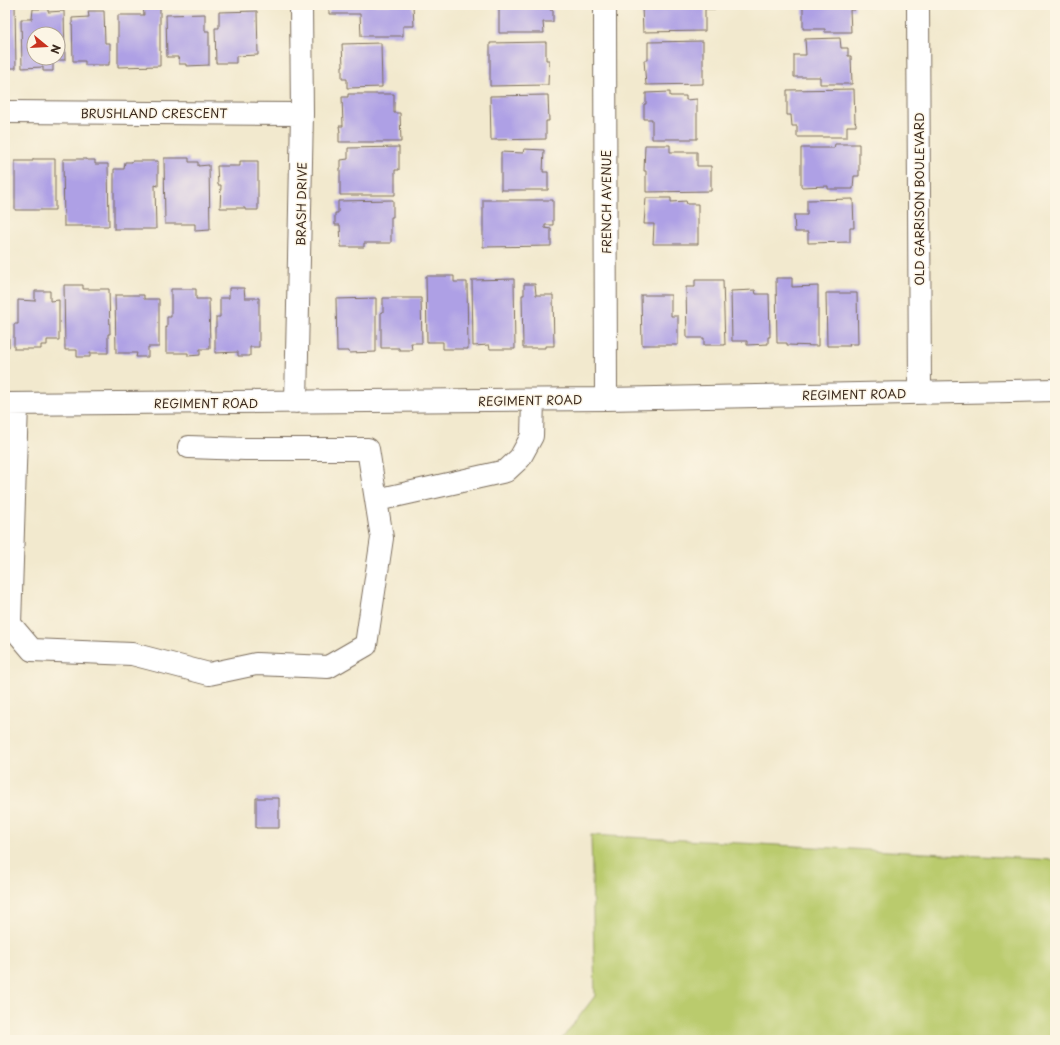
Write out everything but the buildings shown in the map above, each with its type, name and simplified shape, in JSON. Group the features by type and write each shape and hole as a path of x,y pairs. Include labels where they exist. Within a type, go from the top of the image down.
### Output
{"street":[{"name":"BRASH DRIVE","path":"296,402 302,114 301,5"},
{"name":"FRENCH AVENUE","path":"606,5 606,399"},
{"name":"OLD GARRISON BOULEVARD","path":"918,5 920,392"},
{"name":"BRUSHLAND CRESCENT","path":"5,112 302,114"},
{"name":"REGIMENT ROAD","path":"11,404 533,400 1055,390"},
{"path":"377,500 506,471 520,458 532,436 533,400"},
{"path":"11,404 8,624 32,650 132,654 209,674 256,664 328,667 366,645 382,538 368,449 245,449 189,447"}],"green space":[{"path":"591,835 1055,860 1055,1040 561,1040 595,996"}]}
